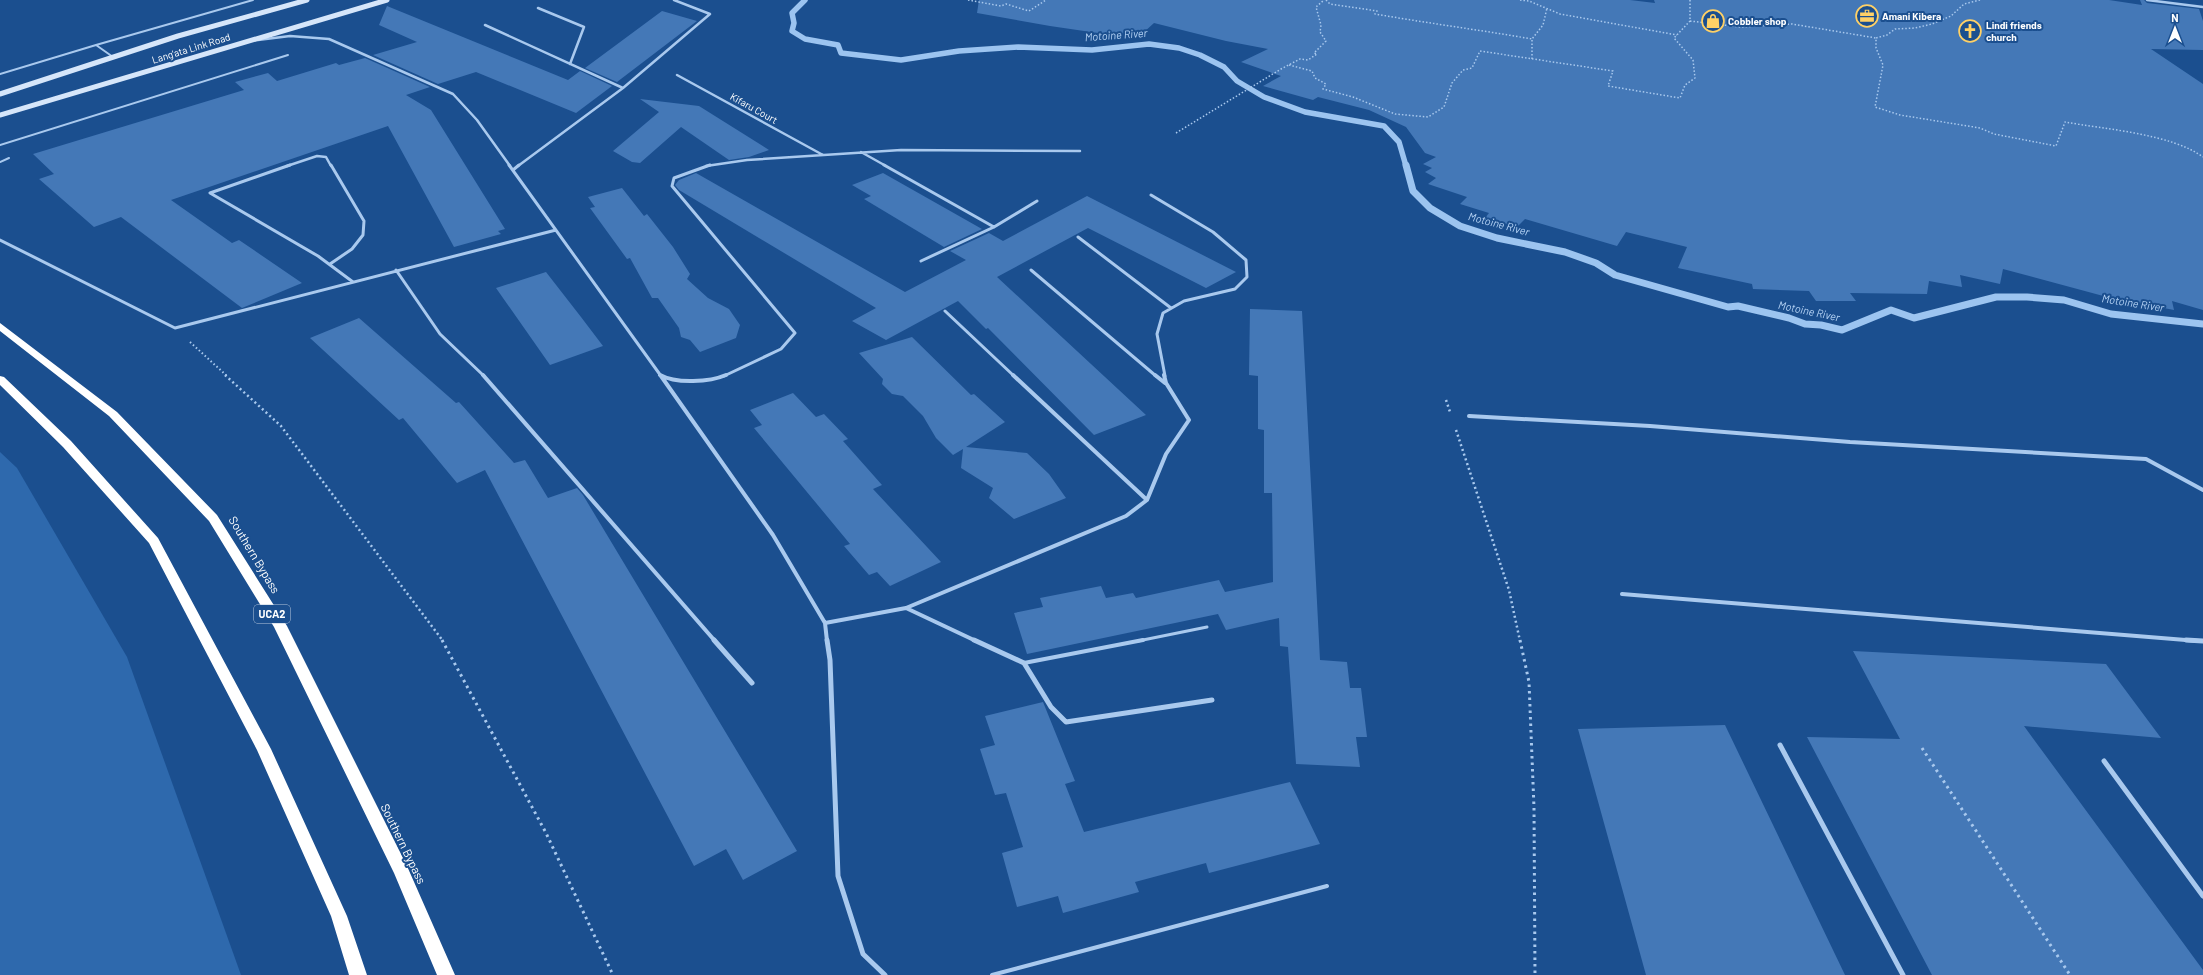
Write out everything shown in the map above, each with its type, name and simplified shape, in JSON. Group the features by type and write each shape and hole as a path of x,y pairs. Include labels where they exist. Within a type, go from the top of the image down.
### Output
{"highway":[{"name":"Southern Bypass","path":"0,326 113,414 213,518 280,626 401,871 446,975"},
{"path":"0,379 8,384 67,444 154,541 264,748 339,916 358,975"}],"main road":[{"name":"Lang'ata Link Road","path":"0,94 178,36 307,0"},
{"name":"Lang'ata Link Road","path":"0,115 387,0"}],"street":[{"path":"513,170 622,88 710,14 674,0"},
{"path":"2147,0 2203,7"},
{"path":"538,8 584,27 570,64"},
{"path":"485,25 622,88"},
{"path":"242,42 290,36 329,38 454,94 477,120 773,535 825,623 830,660 838,876 863,954 886,975"},
{"name":"Kifaru Court","path":"676,75 823,155"},
{"path":"661,376 695,382 719,378 781,349 795,333 672,186 674,178 685,172 704,166 736,161 861,152 937,149 1080,150"},
{"path":"861,152 994,227"},
{"path":"330,264 352,249 363,235 364,221 326,157 317,156 210,193 312,252 353,282"},
{"path":"1151,195 1190,217 1232,245 1246,260 1246,277 1235,289 1184,301 1163,312 1157,334 1166,384"},
{"path":"920,261 994,227 1037,201"},
{"path":"0,240 175,328 556,230"},
{"path":"1078,237 1171,308"},
{"path":"396,270 440,334 491,382 752,683"},
{"path":"825,623 906,608 1126,516 1147,500 1166,454 1189,420 1166,384 1031,270"},
{"path":"945,311 1147,500"},
{"path":"1469,416 1650,426 1850,442 2146,459 2203,490"},
{"path":"1622,594 2203,641"},
{"path":"906,608 1024,663 1051,708 1066,722 1212,700"},
{"path":"1780,745 1903,975"},
{"path":"2104,760 2203,896"}],"lane":[{"path":"0,74 253,0"},
{"path":"96,45 113,57"},
{"path":"0,145 288,55"},
{"path":"0,162 9,158"},
{"path":"1024,663 1207,627"},
{"path":"992,975 1327,886"}],"path":[{"path":"968,0 1001,6 1006,4 1029,11 1046,0"},
{"path":"1176,133 1289,65 1300,59 1308,60 1317,54 1314,53 1326,41 1320,32 1321,25 1316,7 1325,0 1330,4 1377,11 1374,14 1405,20 1433,24 1441,23 1532,39 1538,34 1547,15 1547,7"},
{"path":"1520,0 1547,7 1560,14 1678,35"},
{"path":"1289,65 1312,72 1315,78 1326,84 1323,89 1353,97 1395,114 1428,117 1444,107 1452,83 1463,70 1472,68 1480,51 1613,71 1608,86 1680,98 1685,85 1695,78 1696,67 1690,54 1674,38 1690,21 1690,0"},
{"path":"1690,21 1740,27 1792,24 1876,38 1887,36 1895,28 1915,28 1946,18 1964,4 1980,0"},
{"path":"1876,38 1876,48 1883,65 1875,106 1883,111 1980,128 1994,134 2056,146 2065,122 2142,135 2191,148 2203,157"},
{"path":"1532,39 1532,58"},
{"path":"175,328 281,426 438,632 546,834 613,975"},
{"path":"1446,400 1451,414"},
{"path":"1456,429 1509,590 1529,682 1534,808 1535,975"},
{"path":"1922,748 2070,975"}],"shaded area":[{"path":"0,452 17,468 127,657 241,975 0,975"}],"building":[{"path":"979,0 1630,0 1655,3 1654,0 2109,0 2142,5 2140,0 2144,0 2147,3 2199,9 2203,21 2203,50 2151,49 2203,84 2203,310 2172,301 2174,310 2107,297 2003,269 2000,284 1960,275 1962,287 1929,281 1927,294 1850,293 1856,301 1816,301 1809,291 1753,289 1752,284 1678,268 1687,247 1626,232 1617,246 1525,219 1517,227 1485,218 1489,213 1460,204 1467,197 1428,184 1436,178 1425,172 1432,168 1423,164 1436,157 1425,153 1406,127 1369,110 1318,97 1313,100 1263,86 1281,76 1241,62 1268,49 1226,41 1154,23 1143,33 1131,31 1125,37 1050,26 977,13"},
{"path":"387,6 568,80 580,71 612,86 576,113 476,72 438,84 373,55 417,42 379,25"},
{"path":"662,11 697,21 617,82 585,68"},
{"path":"365,58 430,87 406,95 431,110 505,229 498,231 501,234 454,247 388,126 171,200 232,243 239,240 302,283 242,308 121,217 94,227 39,179 54,174 33,154 244,90 235,82 268,73 277,81 336,63 339,65"},
{"path":"640,99 699,106 769,150 749,157 729,160 681,127 640,163 632,162 613,151 659,112"},
{"path":"696,173 905,292 966,260 950,251 989,233 1003,241 1087,196 1236,272 1206,288 1088,228 997,277 1146,415 1094,435 988,328 986,329 958,301 886,340 852,321 876,308 679,190 675,185 679,180"},
{"path":"883,173 982,229 944,247 864,199 871,196 852,185"},
{"path":"622,188 644,216 647,214 673,247 690,274 687,279 708,298 729,309 740,325 736,338 700,352 690,340 681,337 679,328 658,298 652,298 630,258 627,259 590,208 595,207 588,197"},
{"path":"546,272 603,346 550,365 496,288"},
{"path":"1250,309 1302,311 1320,660 1347,662 1350,688 1361,688 1367,737 1356,737 1360,767 1296,764 1288,647 1280,646 1279,618 1226,630 1218,614 1027,654 1014,613 1043,607 1040,598 1101,586 1106,598 1133,593 1136,598 1219,580 1225,592 1273,582 1272,493 1264,493 1264,430 1258,429 1258,376 1249,375"},
{"path":"359,318 456,403 459,402 514,463 525,460 548,498 577,488 583,495 797,851 743,880 726,849 694,866 485,470 457,483 403,418 399,420 310,338"},
{"path":"912,337 971,395 974,394 1005,422 966,447 1027,453 1049,474 1066,498 1014,519 989,498 993,488 961,468 963,449 953,455 936,438 923,416 903,396 892,394 882,384 883,379 859,353"},
{"path":"793,393 816,417 824,414 848,439 843,441 882,485 873,489 941,562 890,586 877,572 869,575 844,546 850,544 754,428 762,425 750,410"},
{"path":"1853,651 2106,664 2161,738 2024,726 2203,970 2203,975 1932,975 1807,737 1900,739"},
{"path":"1043,702 1075,781 1065,784 1084,832 1290,782 1320,844 1209,873 1206,863 1135,882 1139,892 1063,913 1058,896 1017,907 1002,853 1023,847 1006,793 995,795 980,749 995,745 985,716"},
{"path":"1725,725 1845,975 1646,975 1578,729"}],"waterway":[{"name":"Motoine River","path":"805,0 792,13 794,23 792,31 805,39 838,45 841,53 901,60 959,51 1018,47 1092,50 1149,44 1179,48 1200,55 1224,67 1237,81 1264,97 1305,112 1384,126 1399,142 1406,166"},
{"name":"Motoine River","path":"1406,165 1413,191 1430,208 1460,226 1497,238 1565,252 1596,263 1615,275 1728,307 1738,306 1789,318 1805,324 1821,325 1842,330 1891,310 1914,318 1996,297 2027,297 2064,300 2111,314 2203,324"}],"place":[{"name":"Amani Kibera","path":"1867,16"},
{"name":"Cobbler shop","path":"1713,21"},
{"name":"Lindi friends church","path":"1970,31"}]}
